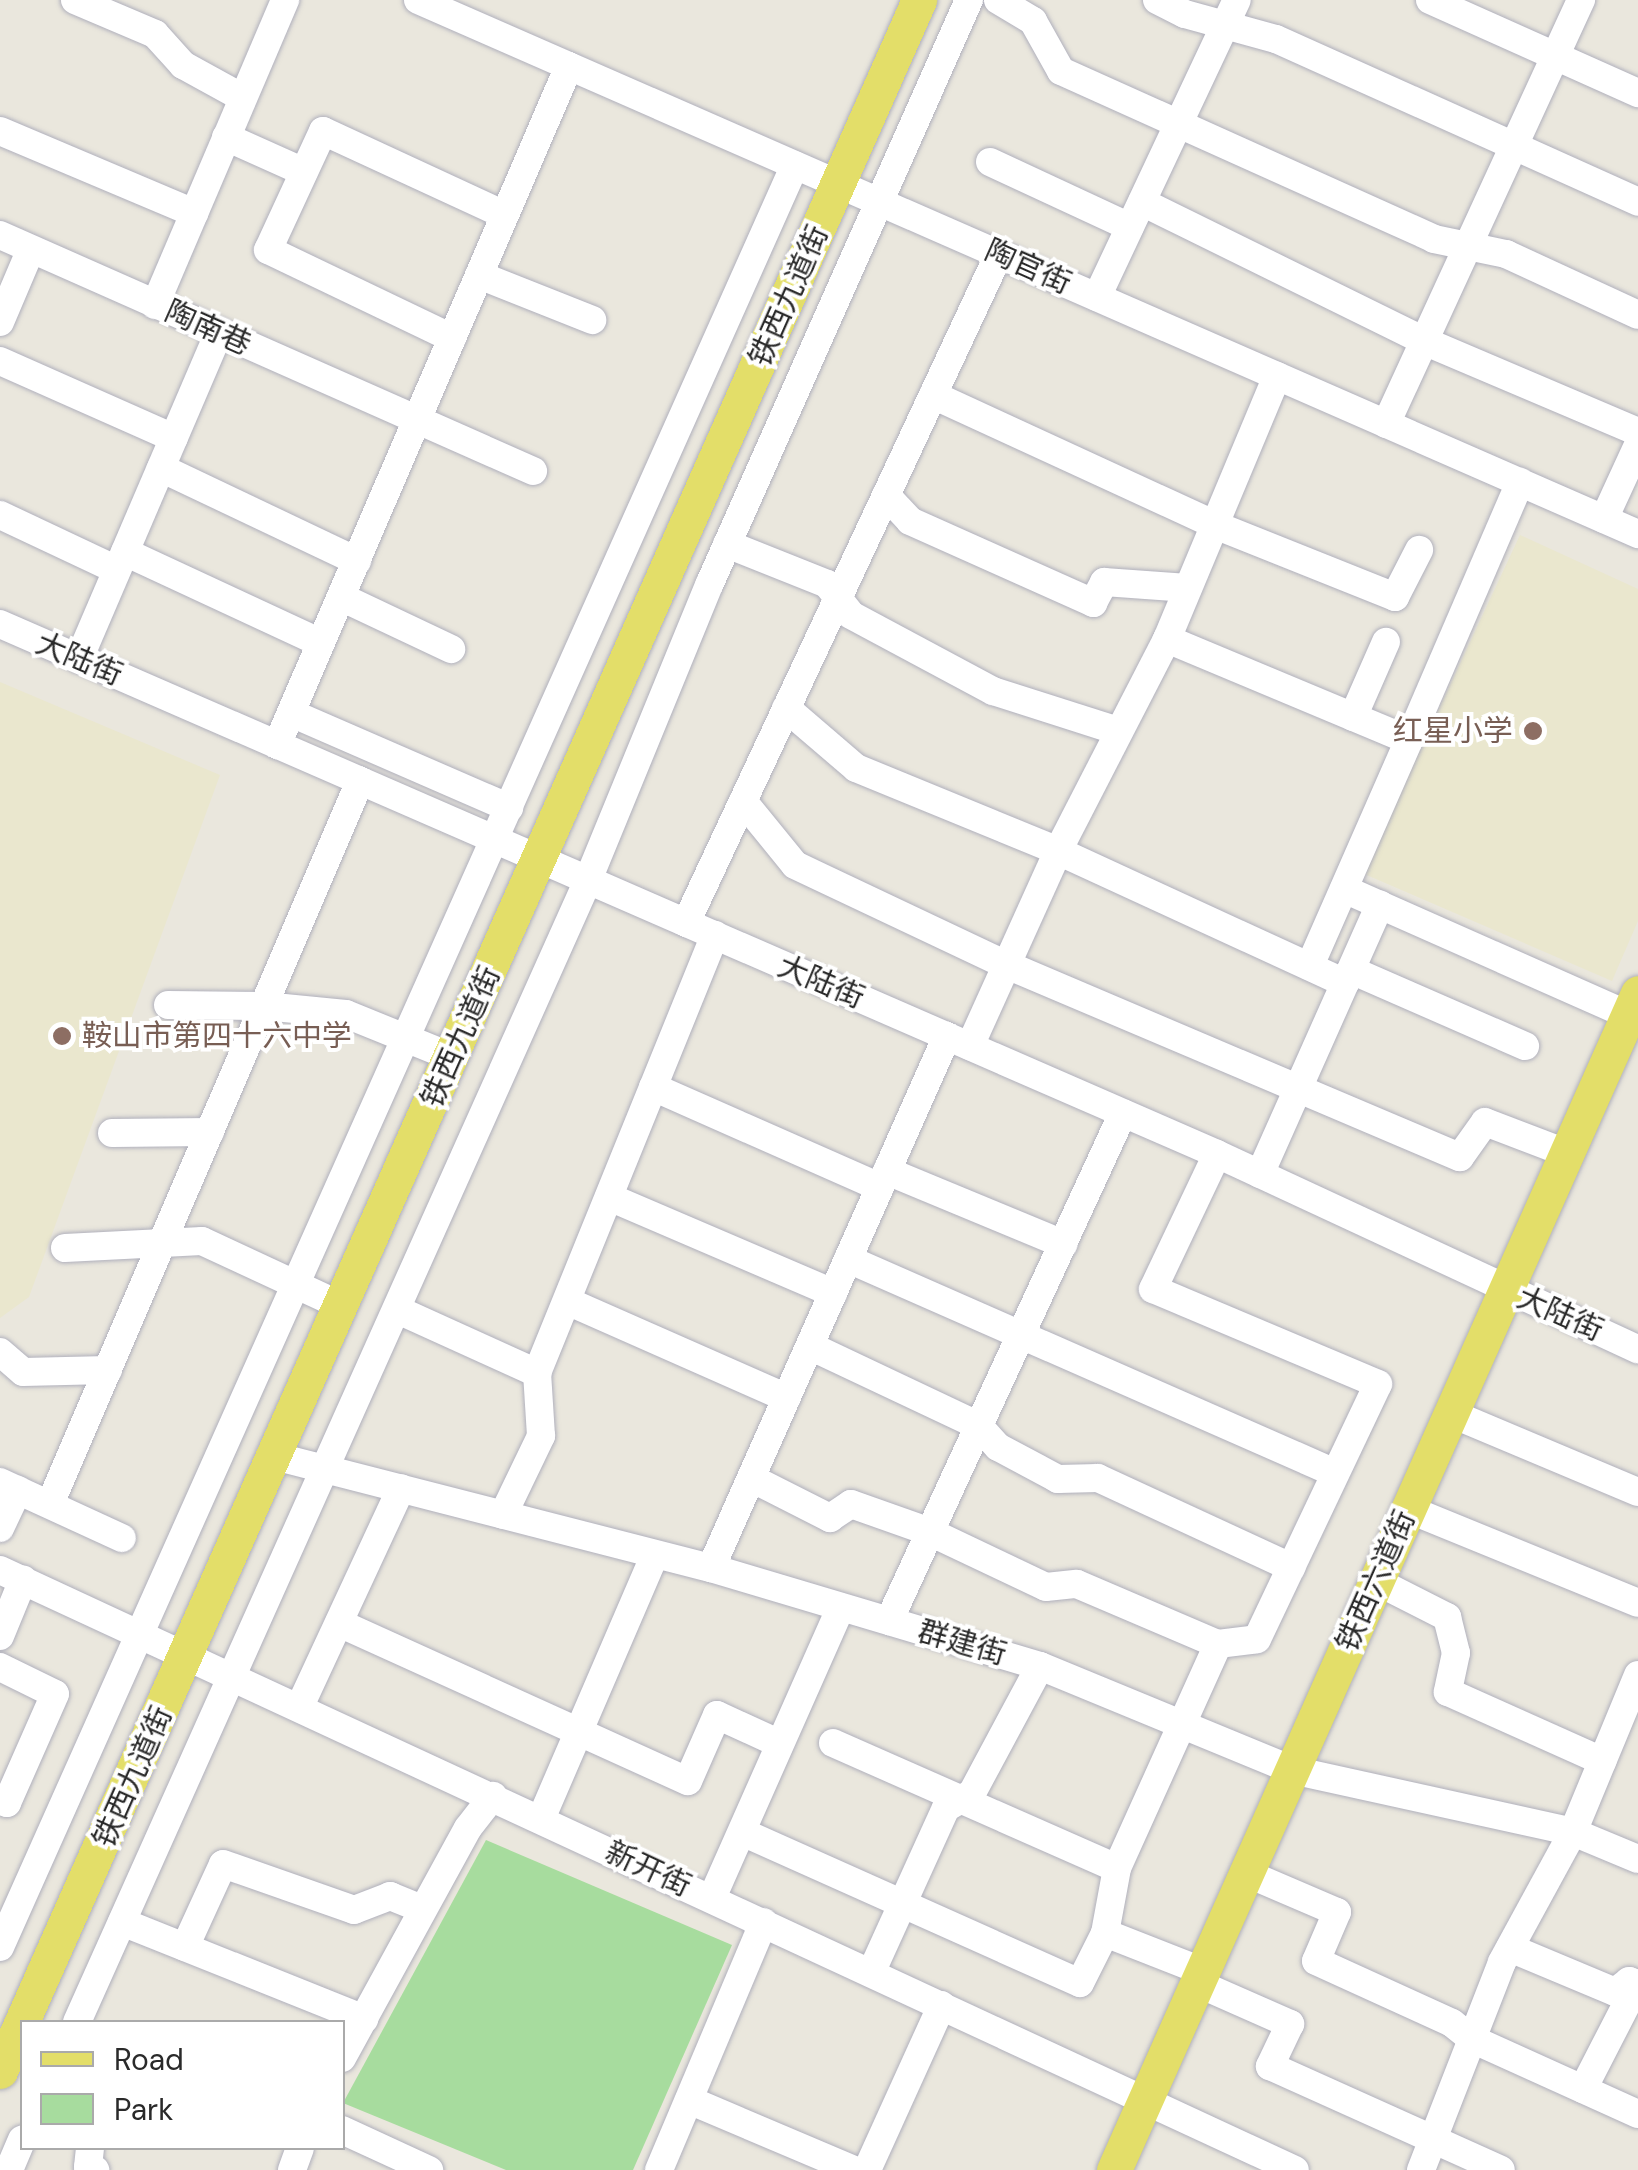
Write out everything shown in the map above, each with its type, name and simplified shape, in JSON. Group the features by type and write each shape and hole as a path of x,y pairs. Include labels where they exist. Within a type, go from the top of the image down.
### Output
{"main road":[{"name":"铁西九道街","path":"23,2020 919,0"},
{"name":"铁西六道街","path":"1114,2170 1633,1004"},
{"name":"铁西九道街","path":"0,2072 20,2028"}],"street":[{"path":"75,0 155,34 183,65 243,98"},
{"path":"155,304 285,0"},
{"name":"陶官街","path":"418,0 447,6 569,66 1638,534"},
{"path":"87,2020 122,1922 588,880 727,544 876,200 969,0"},
{"path":"998,0 1033,21 1061,71 1434,239 1506,254 1638,315"},
{"path":"1157,0 1231,13 1276,39 1638,202"},
{"path":"1430,0 1638,93"},
{"path":"1386,424 1581,0"},
{"path":"1096,297 1231,13"},
{"path":"278,745 569,66"},
{"path":"0,131 194,213"},
{"path":"452,338 268,250 323,131 505,216"},
{"path":"226,137 304,172"},
{"path":"990,162 1136,215 1638,432"},
{"path":"0,1948 795,165"},
{"name":"陶南巷","path":"0,236 534,471"},
{"path":"0,322 30,249"},
{"path":"686,923 1000,254"},
{"path":"480,275 592,320"},
{"path":"79,659 219,333"},
{"path":"0,361 174,438"},
{"path":"711,1568 884,1179 958,1041 1008,966 1058,852 1167,639 1277,376"},
{"path":"934,395 1215,524 1395,598 1418,550"},
{"path":"1604,519 1638,445"},
{"path":"161,468 356,561"},
{"path":"1310,966 1520,482"},
{"path":"886,495 910,521 1092,602 1104,582 1188,588"},
{"path":"0,515 321,643"},
{"path":"727,544 827,584 851,615 993,691 1118,731"},
{"path":"341,598 451,649"},
{"name":"大陆街","path":"0,624 1217,1154 1638,1349"},
{"path":"1167,639 1409,740"},
{"path":"1352,716 1386,642"},
{"path":"786,708 856,768 1058,852 1310,966 1348,976 1525,1046"},
{"path":"292,712 510,808"},
{"path":"50,1504 360,781"},
{"path":"743,800 795,865 1008,966 1460,1156 1484,1122 1566,1153"},
{"path":"1344,889 1633,1004"},
{"path":"1260,1174 1380,905"},
{"path":"503,1515 540,1436 537,1373 715,936"},
{"path":"168,1005 264,1006 346,1014 452,1058"},
{"path":"654,1087 884,1179 1063,1244"},
{"path":"889,1621 1123,1113"},
{"path":"112,1133 210,1132"},
{"path":"751,1478 830,1518 851,1504 930,1532 1046,1587 1077,1584 1218,1644 1257,1638 1378,1384 1153,1289 1217,1154"},
{"path":"609,1197 833,1293"},
{"path":"66,1248 202,1241 342,1306"},
{"path":"848,1260 1335,1473"},
{"path":"567,1301 787,1398"},
{"path":"398,1310 537,1373"},
{"path":"810,1346 979,1426 998,1447 1058,1479 1098,1478 1291,1567"},
{"path":"1,1355 23,1372 108,1370"},
{"path":"1450,1413 1638,1492"},
{"name":"群建街","path":"274,1456 711,1568 1040,1666 1292,1770 1573,1832 1638,1859"},
{"path":"0,1528 9,1486 122,1538"},
{"path":"300,1706 401,1488"},
{"path":"1408,1509 1638,1603"},
{"path":"541,1818 655,1554"},
{"path":"0,1636 11,1576"},
{"name":"新开街","path":"11,1576 188,1654 1296,2170"},
{"path":"1376,1581 1447,1617 1456,1653 1448,1692 1602,1761"},
{"path":"712,1898 841,1607"},
{"path":"338,1623 688,1781 717,1715 780,1744"},
{"path":"742,1832 1080,1984 1104,1932 1116,1868 1218,1644"},
{"path":"872,1972 946,1808 972,1793 1040,1666"},
{"path":"0,1667 54,1694 7,1803 0,1800"},
{"path":"1421,2170 1510,1948 1573,1832 1638,1675"},
{"path":"833,1743 1116,1868"},
{"path":"345,2053 468,1828 493,1796"},
{"path":"185,1947 223,1864 354,1910 390,1896 424,1909"},
{"path":"1246,1873 1337,1912 1316,1961 1452,2023 1472,2039 1638,2114"},
{"path":"122,1922 364,2020"},
{"path":"659,2170 764,1922"},
{"path":"1104,1932 1290,2024 1270,2066 1500,2170"},
{"path":"1510,1948 1615,1992 1629,1980 1637,1984 1584,2089"},
{"path":"868,2170 942,2006"},
{"path":"689,2100 854,2170"},
{"path":"345,2131 429,2170"},
{"path":"9,2170 20,2145"}],"shaded area":[{"name":"红星小学","path":"1520,535 1638,589 1638,921 1612,981 1362,873"},
{"name":"鞍山市第四十六中学","path":"0,682 220,775 29,1297 0,1318"}],"green space":[{"path":"486,1840 732,1945 633,2170 506,2170 345,2104"}],"place":[{"name":"红星小学","path":"1533,731"},
{"name":"鞍山市第四十六中学","path":"62,1036"}]}
